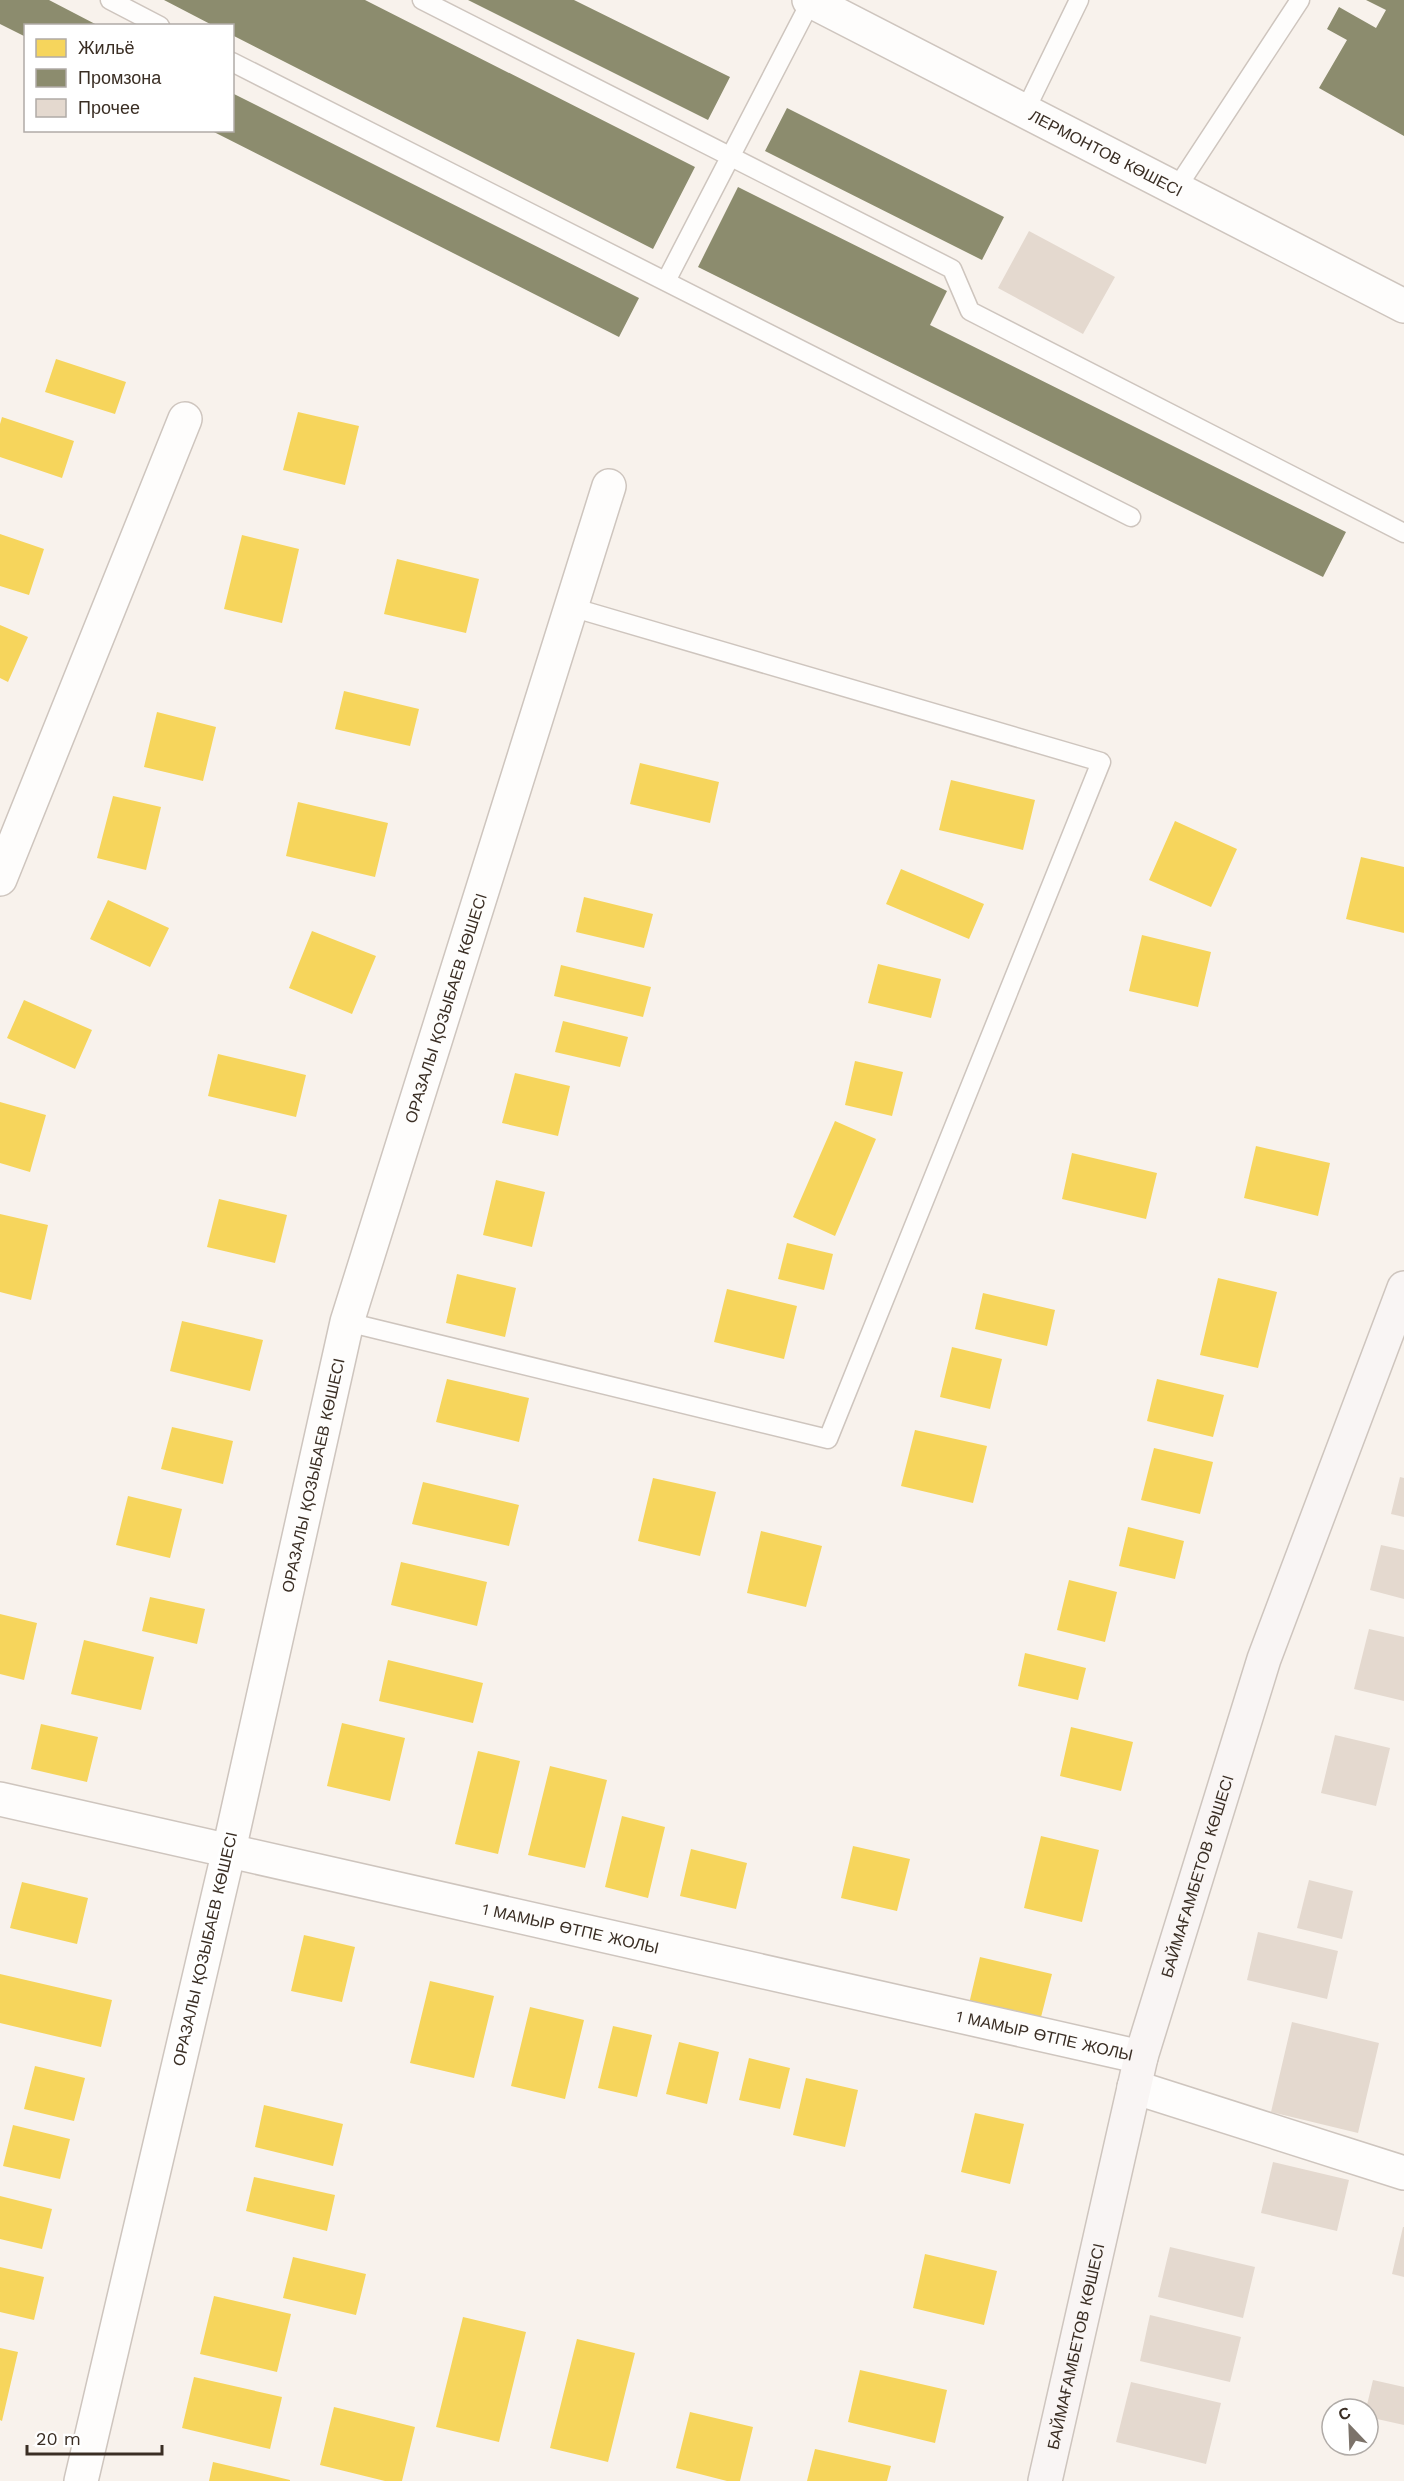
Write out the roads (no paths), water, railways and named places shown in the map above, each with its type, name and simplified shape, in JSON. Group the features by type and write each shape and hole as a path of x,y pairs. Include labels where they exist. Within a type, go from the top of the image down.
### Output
{"main road":[{"name":"БАЙМАҒАМБЕТОВ КӨШЕСІ","path":"1045,2481 1138,2072 1264,1659 1404,1288"}],"street":[{"name":"ЛЕРМОНТОВ КӨШЕСІ","path":"810,1 1404,306"},
{"path":"0,879 184,419"},
{"name":"ОРАЗАЛЫ ҚОЗЫБАЕВ КӨШЕСІ","path":"81,2481 229,1851 347,1322 609,486"},
{"name":"1 МАМЫР ӨТПЕ ЖОЛЫ","path":"0,1799 229,1851 1138,2072 1404,2173"}],"lane":[{"path":"110,0 156,24"},
{"path":"422,0 952,269 970,311 1404,533"},
{"path":"1025,111 1079,0"},
{"path":"1176,189 1300,0"},
{"path":"666,281 810,1"},
{"path":"234,63 1131,516"},
{"path":"347,1322 828,1439 1101,762 571,607"}]}
